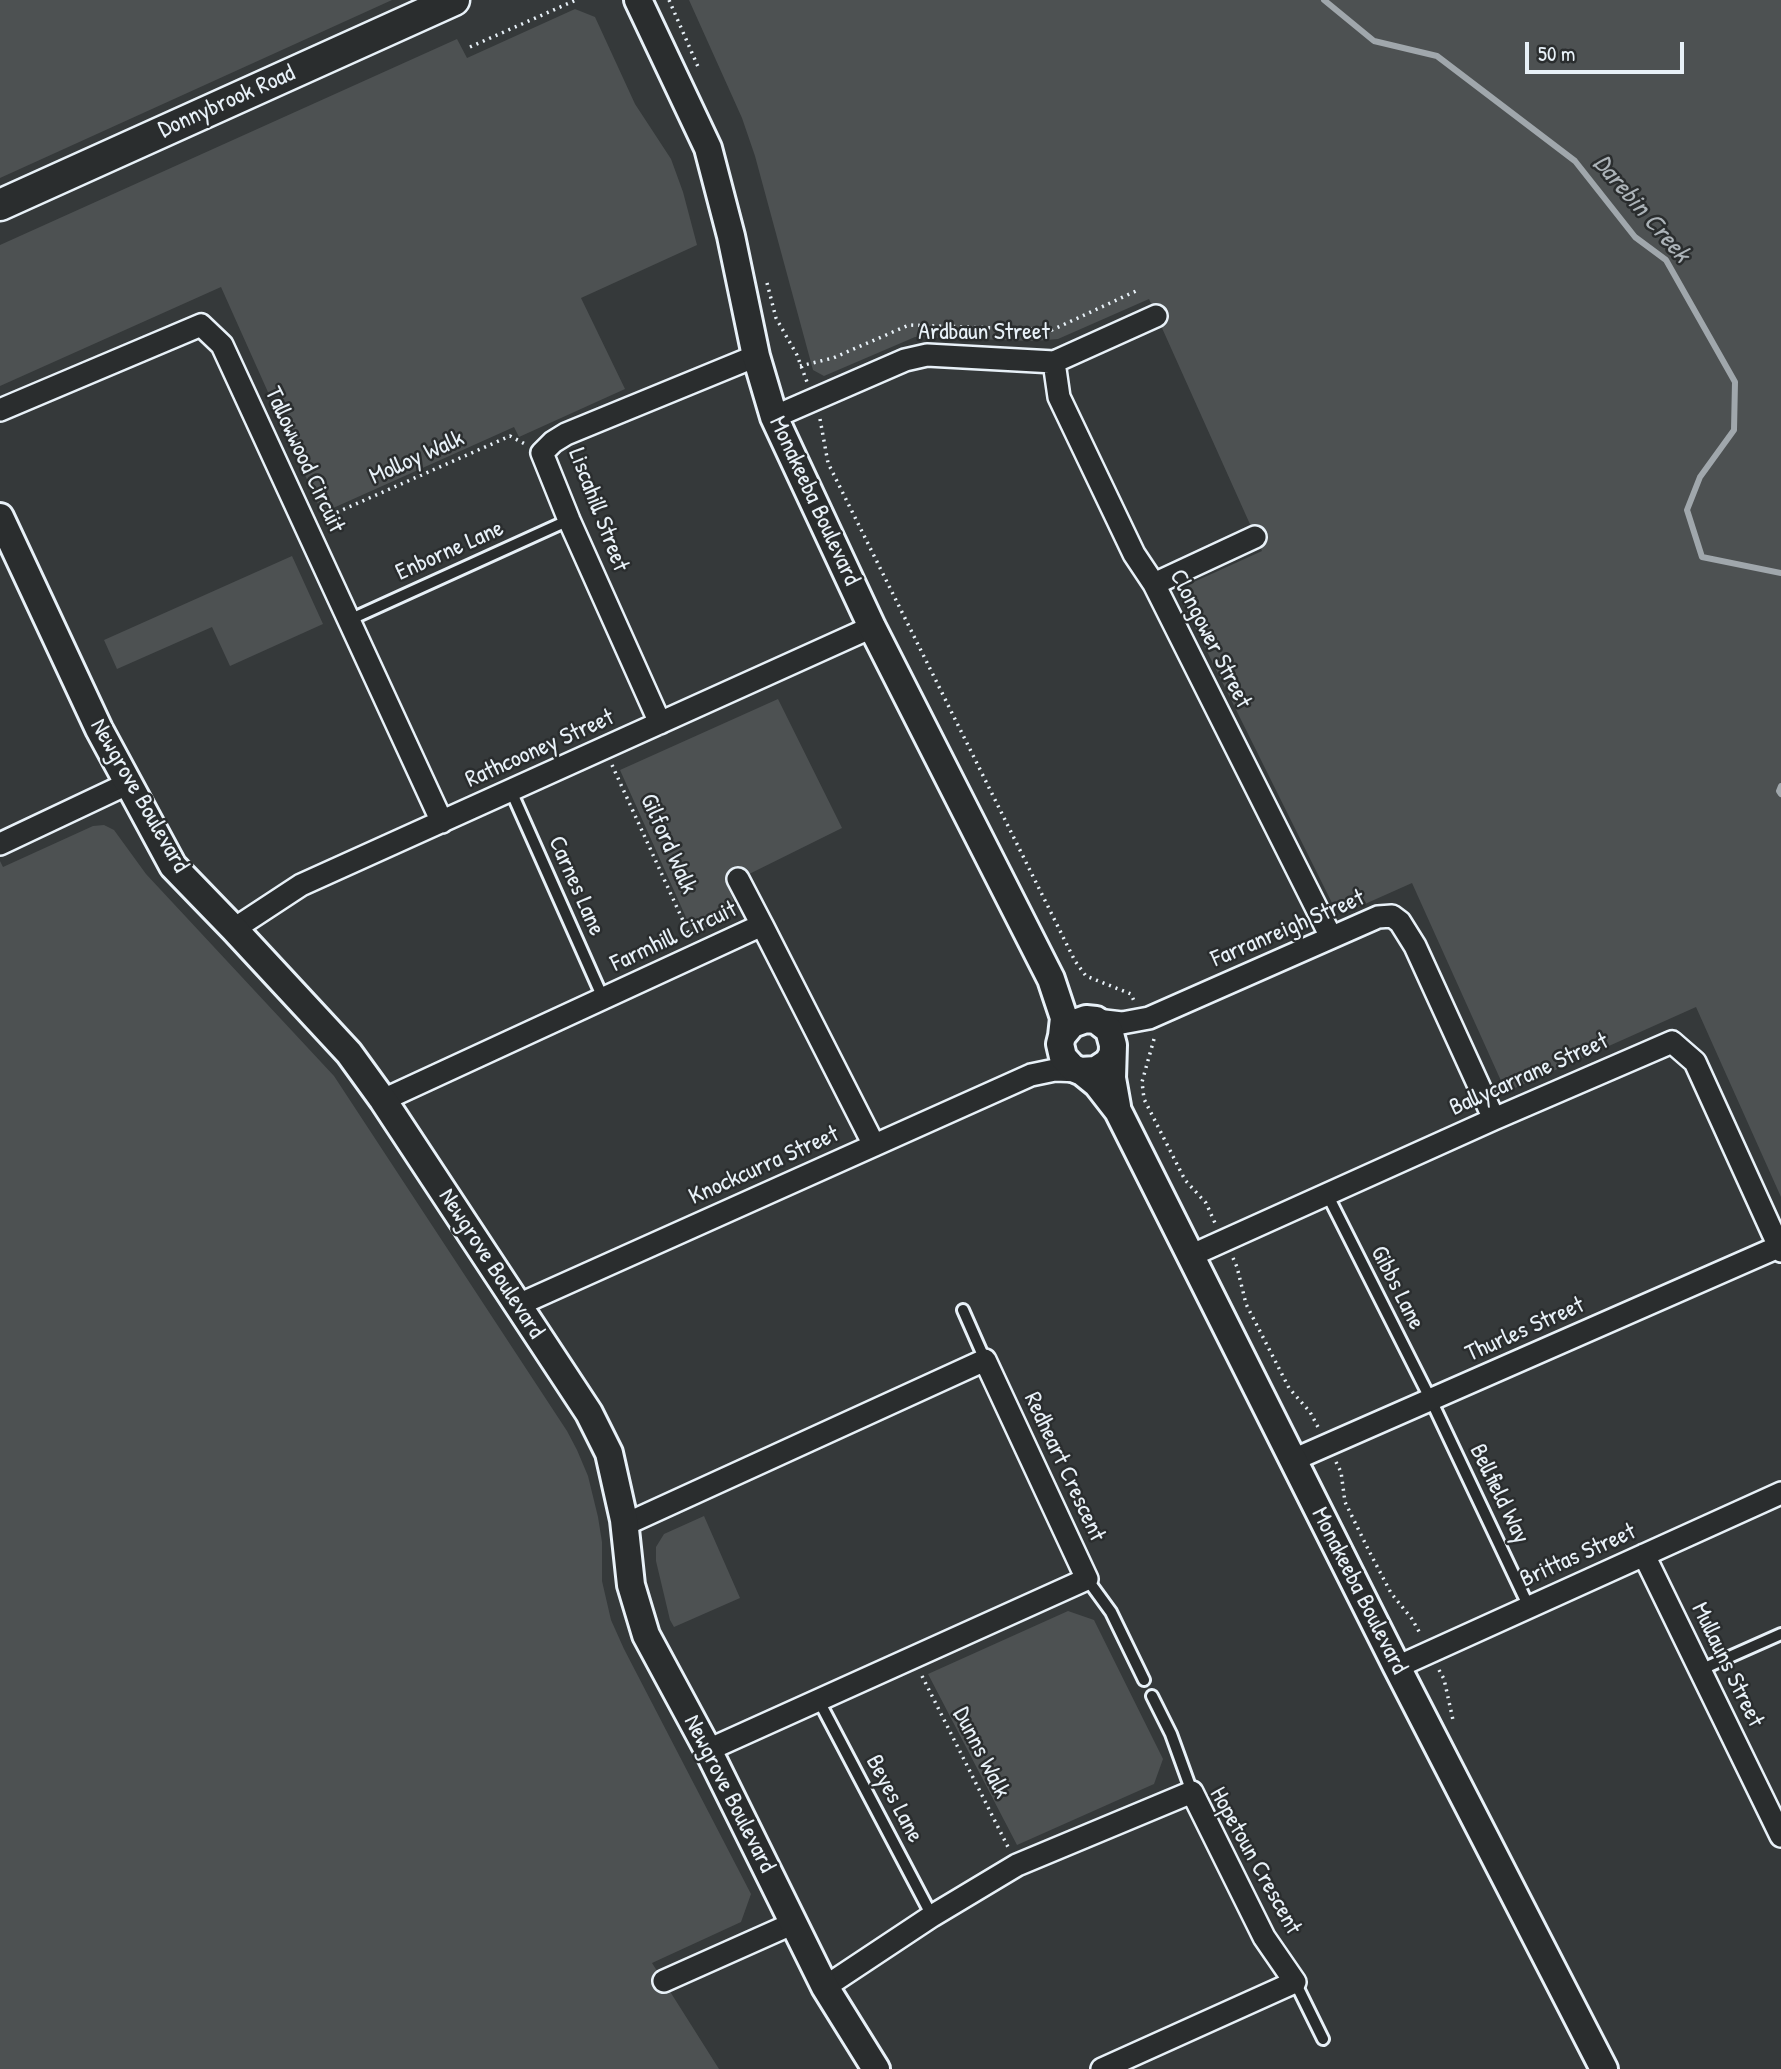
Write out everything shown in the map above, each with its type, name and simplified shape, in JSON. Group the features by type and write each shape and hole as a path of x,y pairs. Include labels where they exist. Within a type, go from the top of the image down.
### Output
{"main road":[{"name":"Donnybrook Road","path":"0,205 454,0"}],"street":[{"name":"Monakeeba Boulevard","path":"638,0 708,148 731,236 756,356 774,417 873,627 1051,979 1064,1018 1062,1036"},
{"name":"Ardbaun Street","path":"774,417 905,360 927,355 1054,362 1156,316"},
{"name":"Tallowwood Circuit","path":"0,410 201,325 222,345 442,822"},
{"name":"Liscahill Street","path":"660,723 542,453 566,434 756,356"},
{"name":"Clongower Street","path":"1054,362 1059,397 1133,554 1154,584 1331,937"},
{"name":"Newgrove Boulevard","path":"0,517 93,717 127,785 173,866 349,1053 383,1100 590,1413 609,1453 624,1525 631,1585 646,1634 708,1750 825,1987 876,2069"},
{"path":"1154,584 1255,537"},
{"name":"Rathcooney Street","path":"234,929 301,885 873,627"},
{"path":"0,844 127,785"},
{"path":"738,879 762,925"},
{"name":"Farranreigh Street","path":"1095,1020 1122,1023 1149,1018 1378,916 1392,916 1400,922 1415,946 1494,1119"},
{"name":"Farmhill Circuit","path":"383,1100 762,925 874,1145"},
{"name":"Monakeeba Boulevard","path":"1051,979 1079,1010 1095,1020"},
{"name":"Farranreigh Street","path":"1112,1054 1128,1035 1149,1018"},
{"path":"1086,1019 1095,1020 1109,1030 1114,1045 1112,1054 1108,1062 1096,1070 1080,1071 1063,1058 1060,1044 1062,1036 1072,1024 1086,1019"},
{"name":"Knockcurra Street","path":"1031,1075 1048,1057 1062,1036"},
{"name":"Ballycarrane Street","path":"1190,1256 1672,1042 1695,1062 1779,1249"},
{"name":"Monakeeba Boulevard","path":"1112,1054 1112,1078 1118,1111"},
{"name":"Knockcurra Street","path":"518,1305 1031,1075 1055,1070 1080,1071"},
{"name":"Monakeeba Boulevard","path":"1080,1071 1097,1084 1118,1111 1397,1667 1604,2069"},
{"name":"Thurles Street","path":"1293,1460 1779,1249"},
{"path":"624,1525 985,1360"},
{"name":"Redheart Crescent","path":"708,1750 1087,1579 985,1360"},
{"name":"Brittas Street","path":"1397,1667 1781,1493"},
{"name":"Mullauns Street","path":"1644,1555 1781,1836"},
{"name":"Hopetoun Crescent","path":"825,1987 932,1916 1017,1865 1192,1792 1264,1937 1295,1982"},
{"path":"664,1982 794,1923"},
{"path":"1102,2069 1295,1982"}],"lane":[{"name":"Enborne Lane","path":"349,620 569,520"},
{"name":"Carnes Lane","path":"511,791 603,998"},
{"name":"Gibbs Lane","path":"1327,1194 1431,1400"},
{"path":"962,1310 985,1360"},
{"name":"Bellfield Way","path":"1431,1400 1529,1607"},
{"path":"1087,1579 1111,1612 1144,1680"},
{"path":"1700,1670 1781,1634"},
{"path":"1152,1696 1171,1734 1192,1792"},
{"name":"Beyes Lane","path":"819,1701 932,1916"},
{"path":"1295,1982 1323,2039"}],"path":[{"path":"470,47 576,0"},
{"path":"800,366 833,358 909,325 1052,330 1136,291"},
{"name":"Molloy Walk","path":"306,526 510,436 542,453"},
{"name":"Gilford Walk","path":"605,748 698,954"},
{"name":"Dunns Walk","path":"913,1658 1017,1865"}],"shaded area":[{"path":"0,0 392,0 0,178"},
{"path":"689,0 1781,0 1781,1197 1696,1007 1515,1088 1502,1083 1412,883 1347,912 1334,907 1181,599 1185,586 1262,551 1149,299 1058,339 1034,341 915,337 824,376 813,370 755,156 742,118"},
{"path":"575,9 595,17 635,104 671,159 697,245 581,298 625,389 519,437 514,427 322,513 221,287 0,386 0,245 457,39 467,58"},
{"path":"292,556 323,624 230,666 212,627 117,669 104,640"},
{"path":"778,699 842,828 727,885 735,904 731,916 693,933 620,770"},
{"path":"104,825 114,830 146,874 334,1076 577,1450 588,1476 598,1517 602,1542 602,1581 611,1620 751,1894 741,1922 652,1963 719,2069 0,2069 0,861 3,867 93,826"},
{"path":"704,1516 740,1598 674,1627 656,1561 656,1547 664,1534"},
{"path":"1068,1611 1094,1620 1163,1759 1154,1784 1017,1845 928,1674"}],"waterway":[{"name":"Darebin Creek","path":"1324,0 1374,41 1437,56 1575,161 1635,237 1666,260 1735,382 1734,430 1700,477 1687,510 1702,557 1781,573"},
{"name":"Darebin Creek","path":"1781,786 1781,794"}]}
